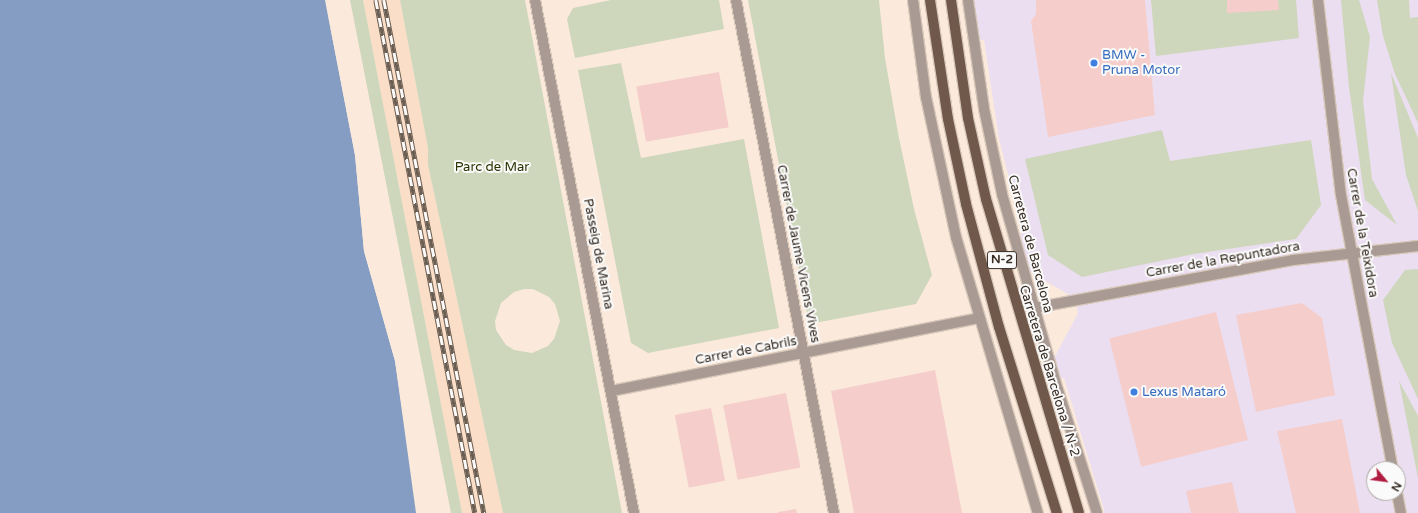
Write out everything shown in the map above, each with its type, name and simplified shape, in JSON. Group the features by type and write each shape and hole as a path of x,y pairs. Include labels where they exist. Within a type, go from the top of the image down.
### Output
{"main road":[{"name":"N-2","path":"930,0 948,119 966,204 999,327 1057,513"},
{"name":"Carretera de Barcelona / N-2","path":"951,0 968,118 986,198 1079,513"}],"street":[{"name":"Passeig de Marina","path":"535,0 634,513"},
{"name":"Carrer de Jaume Vicens Vives","path":"736,0 834,513"},
{"path":"913,0 926,97 947,202 979,318 1038,513"},
{"name":"Carretera de Barcelona","path":"968,0 984,109 1002,194 1034,308 1098,513"},
{"name":"Carrer de la Teixidora","path":"1318,0 1332,128 1351,253 1391,461"},
{"name":"Carrer de la Repuntadora","path":"1034,308 1193,277 1351,253 1418,246"},
{"name":"Carrer de Cabrils","path":"611,391 979,318"},
{"path":"1399,501 1401,513"}],"shaded area":[{"path":"363,0 400,0 428,148 428,165 503,513 462,513"},
{"path":"972,0 1418,0 1418,513 1105,513 1064,378 1058,379 1052,362 1078,313 1075,298 1026,270 1017,236 1023,233 999,139 984,40 977,40"}],"green space":[{"path":"350,0 363,0 462,513 451,513"},
{"name":"Parc de Mar","path":"400,0 525,0 622,513 503,513 428,165 428,148","holes":["524,289 533,289 549,297 555,304 560,321 554,339 548,346 532,353 514,350 506,345 496,330 495,321 501,303 514,292"]},
{"path":"611,0 719,0 724,29 575,58 567,19 573,8"},
{"path":"748,0 879,0 885,58 898,133 914,209 932,275 916,304 809,324"},
{"path":"1151,0 1296,0 1299,38 1156,56"},
{"path":"1341,0 1359,0 1370,37 1363,101 1372,179 1397,225 1365,200 1349,87"},
{"path":"1377,0 1409,0 1410,18 1418,17 1418,123 1395,74 1383,36"},
{"path":"621,63 641,158 744,139 779,328 648,353 631,343 578,70"},
{"path":"1391,73 1418,138 1418,211 1406,175"},
{"path":"1162,130 1170,161 1311,140 1321,205 1296,239 1194,254 1082,277 1048,255 1025,159"},
{"path":"1418,269 1418,399 1392,343 1383,300 1405,270"},
{"path":"1399,381 1418,416 1418,478"}],"water":[{"path":"0,0 325,0 355,155 364,251 395,361 416,513 0,513"}],"pier":[{"path":"325,0 357,154 366,250 397,360 418,513 395,361 364,251 355,155"}],"building":[{"name":"BMW - Pruna Motor","path":"1036,0 1145,0 1155,115 1048,137 1031,21 1036,14"},
{"path":"1227,0 1278,0 1279,10 1227,13"},
{"path":"719,72 729,127 646,142 636,87"},
{"path":"1302,303 1322,318 1335,395 1256,412 1236,315"},
{"path":"1216,312 1248,440 1141,467 1109,339"},
{"path":"935,370 962,513 854,513 831,391"},
{"path":"786,393 801,468 738,480 723,405"},
{"path":"711,408 725,481 689,488 675,415"},
{"path":"1342,419 1360,513 1296,513 1277,431"},
{"path":"1232,482 1239,513 1191,513 1186,491"},
{"path":"796,509 797,513 778,513 778,512"}],"railway":[{"path":"376,0 475,513"},
{"path":"384,0 484,513"}],"place":[{"name":"BMW - Pruna Motor","path":"1094,63"},
{"name":"Lexus Mataró","path":"1134,392"}]}
